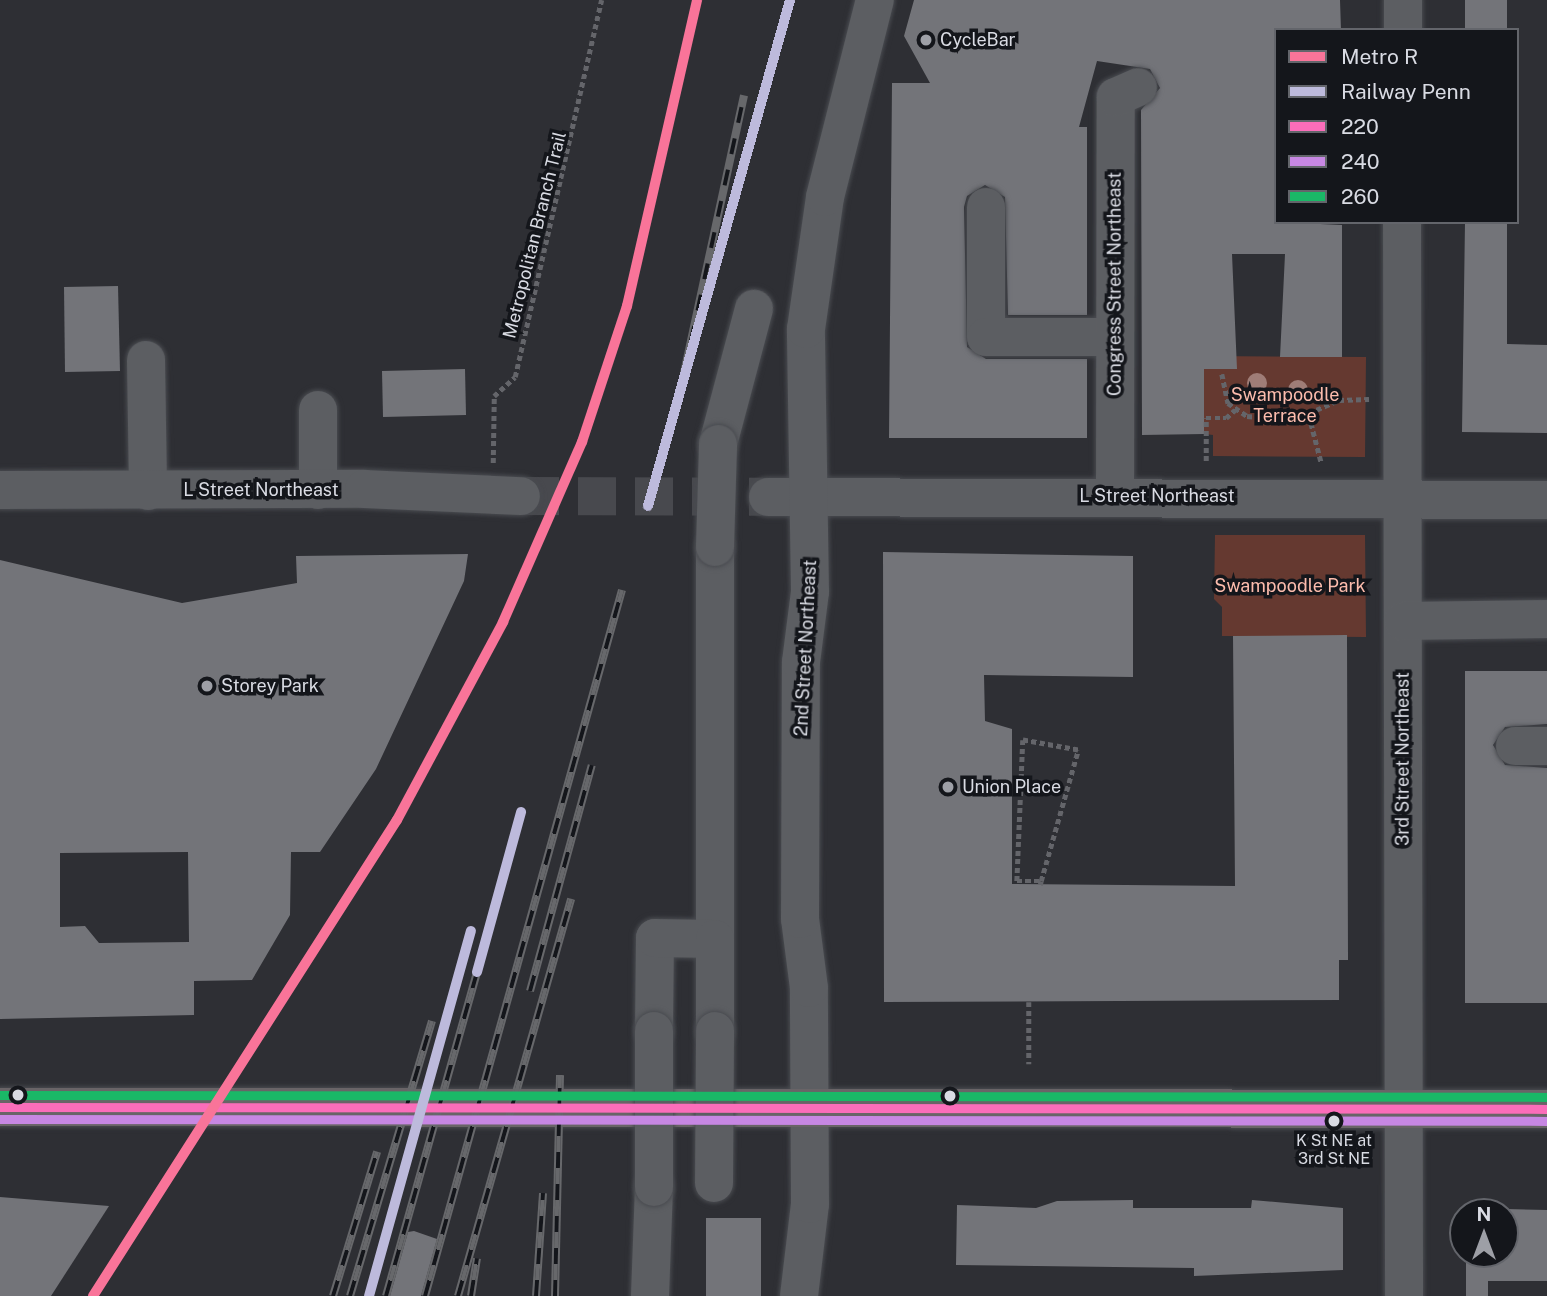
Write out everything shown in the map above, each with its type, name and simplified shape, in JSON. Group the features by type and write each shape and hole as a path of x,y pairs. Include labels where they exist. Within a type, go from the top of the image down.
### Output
{"main road":[{"path":"0,1108 1547,1109"}],"street":[{"name":"2nd Street Northeast","path":"799,1296 810,1216 808,988 800,919 809,496 806,329 822,210 875,0"},
{"path":"1403,0 1403,28"},
{"name":"Congress Street Northeast","path":"1115,495 1116,97 1138,88"},
{"path":"986,207 986,337 1115,337"},
{"name":"3rd Street Northeast","path":"1402,224 1404,1296"},
{"path":"714,1183 715,547 718,444 754,309"},
{"path":"146,360 148,491"},
{"path":"318,410 318,490"},
{"name":"L Street Northeast","path":"0,490 318,490 521,496"},
{"name":"L Street Northeast","path":"768,497 1115,495 1547,500"},
{"path":"1403,621 1547,619"},
{"path":"650,1296 654,1187 655,938 715,939"}],"path":[{"name":"Metropolitan Branch Trail","path":"492,468 494,396 515,377 561,194 601,0"},
{"path":"1223,374 1223,393 1235,410 1293,421 1339,400 1370,400"},
{"path":"1206,461 1206,418 1226,418 1235,410"},
{"path":"1309,415 1321,461"},
{"path":"1023,740 1078,750 1040,883 1017,881 1023,740"},
{"path":"1029,1002 1029,1064"}],"green space":[{"name":"Swampoodle Terrace","path":"1204,356 1366,357 1365,457 1213,456 1213,435 1204,434"},
{"name":"Swampoodle Park","path":"1215,535 1365,535 1366,637 1222,636 1222,607 1214,599"}],"building":[{"path":"914,0 1340,0 1341,28 1274,28 1274,224 1342,225 1342,357 1280,357 1285,254 1232,254 1237,369 1204,369 1204,434 1142,435 1141,110 1160,88 1150,69 1097,61 1079,127 1087,127 1087,315 1008,315 1005,197 985,185 967,196 964,207 967,347 986,359 1087,359 1087,438 889,438 892,83 930,83 904,36"},
{"path":"1465,0 1507,0 1507,28 1465,28"},
{"path":"1465,224 1507,224 1507,344 1547,345 1547,433 1462,432"},
{"path":"118,286 120,371 65,372 64,287"},
{"path":"465,369 466,415 383,417 382,371"},
{"name":"Union Place","path":"883,552 1133,556 1133,677 984,675 985,721 1012,729 1012,884 1235,886 1233,636 1347,635 1348,960 1339,960 1339,1000 884,1002"},
{"name":"Storey Park","path":"468,554 464,581 376,769 320,852 291,852 290,915 252,980 194,981 194,1015 0,1019 0,560 182,603 297,583 296,556","holes":["188,852 189,942 99,943 85,926 60,927 60,853"]},
{"path":"1465,671 1547,671 1547,724 1505,727 1493,745 1505,765 1547,768 1547,1003 1465,1003"},
{"path":"0,1197 109,1206 51,1296 0,1296"},
{"path":"1133,1200 1133,1208 1251,1208 1252,1200 1343,1208 1343,1270 1194,1276 1194,1268 956,1265 957,1205 1036,1208 1057,1201"},
{"path":"1519,1209 1547,1210 1547,1281 1488,1281 1488,1296 1466,1296 1466,1268 1519,1268"},
{"path":"706,1218 761,1218 761,1296 706,1296"},
{"path":"414,1231 437,1239 421,1296 390,1296 408,1232"}],"tunnel":[{"path":"521,496 768,497"}],"railway":[{"path":"684,373 744,95"},
{"path":"425,1296 622,590"},
{"path":"530,991 592,765"},
{"path":"458,1296 571,899"},
{"path":"386,1296 477,972"},
{"path":"350,1296 432,1021"},
{"path":"555,1296 560,1075"},
{"path":"333,1296 377,1152"},
{"path":"536,1296 543,1193"},
{"path":"471,1296 477,1258"}],"metro line":[{"name":"R","path":"93,1296 397,820 503,622 582,442 627,306 697,0"}],"rail line":[{"name":"Penn","path":"648,506 790,0"},
{"name":"Penn","path":"477,972 521,812"},
{"name":"Penn","path":"369,1296 471,931"}],"transit line":[{"name":"260","path":"0,1095 1547,1097"},
{"name":"220","path":"0,1107 1547,1109"},
{"name":"240","path":"0,1119 1547,1121"}],"place":[{"name":"CycleBar","path":"926,40"},
{"name":"Storey Park","path":"207,686"},
{"name":"Union Place","path":"948,787"},
{"name":"K St NE at 3rd St NE","path":"1334,1121"}]}
